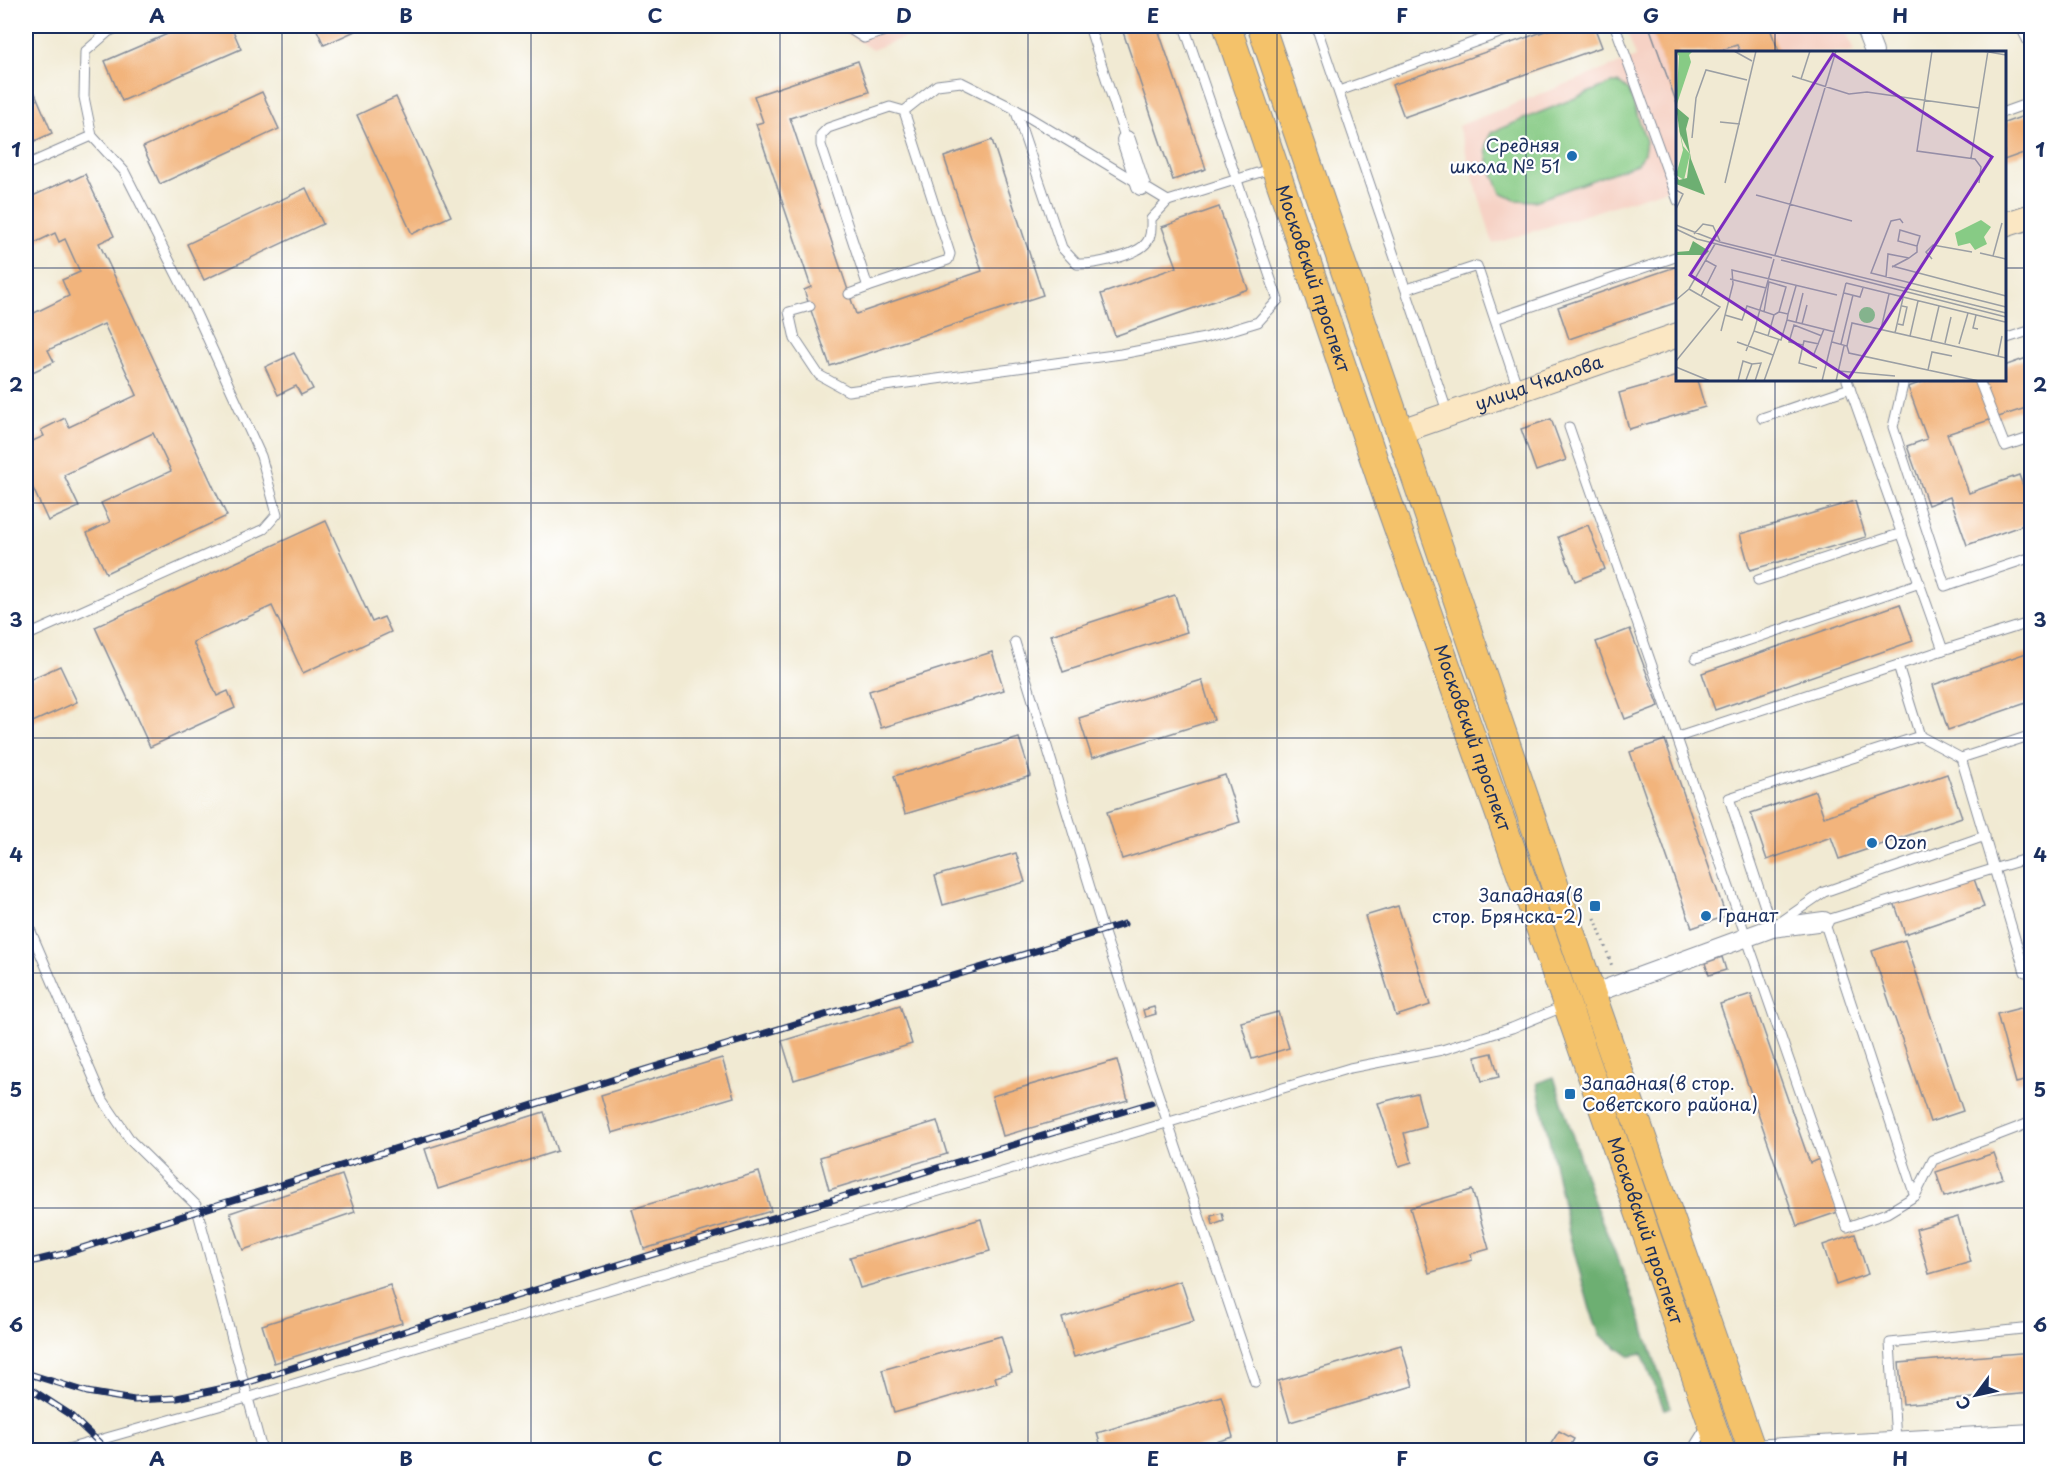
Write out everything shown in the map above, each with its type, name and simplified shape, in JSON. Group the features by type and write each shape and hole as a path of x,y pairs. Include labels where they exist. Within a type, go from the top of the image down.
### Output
{"main road":[{"name":"Московский проспект","path":"1227,26 1391,509 1567,1005 1721,1450"},
{"name":"Московский проспект","path":"1261,26 1592,994 1752,1450"},
{"path":"1275,167 1305,156"}],"street":[{"path":"1864,26 1874,51"},
{"path":"1126,140 1141,186"},
{"path":"2006,224 2031,216"},
{"name":"улица Чкалова","path":"1401,431 1676,336"},
{"path":"1592,994 1772,928 1824,921"},
{"path":"1752,1450 2031,1433"}],"lane":[{"path":"26,636 264,529 277,514 261,456 195,311 124,171 92,136 84,97 85,52 108,32 121,26"},
{"path":"845,26 864,38 899,26"},
{"path":"1089,26 1126,140"},
{"path":"810,306 789,312 795,339 819,375 848,391 1121,354 1205,338 1258,322 1278,300 1184,26"},
{"path":"1316,26 1449,416"},
{"path":"1339,91 1519,26"},
{"path":"1615,26 1676,198"},
{"path":"2020,26 2031,49"},
{"path":"904,111 937,85 961,82 1015,109 1168,201"},
{"path":"2006,111 2031,102"},
{"path":"868,287 821,145 821,135 828,128 890,106 904,111"},
{"path":"1015,109 1062,248 1077,264 1092,265 1142,247 1150,236 1151,219 1168,201 1275,167"},
{"path":"849,294 942,264 948,260 950,254 904,111"},
{"path":"26,165 92,136"},
{"path":"1495,319 1676,256"},
{"path":"1407,289 1477,266 1519,392"},
{"path":"2006,338 2031,330"},
{"path":"1901,381 1903,385 1893,427 1945,586 2031,557"},
{"path":"1979,381 2005,446 2031,437"},
{"path":"1762,418 1849,384 1943,650"},
{"path":"1569,428 1748,936 1847,1227 1887,1213 1915,1196 1933,1160 2031,1122"},
{"path":"1758,580 1902,533"},
{"path":"1695,658 1920,583"},
{"path":"1678,737 2031,622"},
{"path":"1015,642 1103,930 1255,1382"},
{"path":"1898,665 1920,736 1961,758 2025,972 2031,970"},
{"path":"1961,758 2031,735"},
{"path":"1920,736 1729,798 1772,928 1824,892 1985,836"},
{"path":"1915,1196 1824,921 2031,857"},
{"path":"26,920 103,1100 131,1142 196,1205 262,1450"},
{"path":"64,1450 247,1398 1350,1068 1442,1050 1512,1028 1567,1005"},
{"path":"1896,1440 1890,1343 2031,1328"},
{"path":"1692,1450 1711,1420"}],"shaded area":[{"path":"836,26 935,26 872,50"},
{"name":"Средняя школа № 51","path":"1625,26 1844,26 1854,51 1676,51 1676,186 1493,244 1458,126 1636,57"}],"green space":[{"path":"1612,83 1619,83 1629,91 1646,141 1644,153 1637,164 1535,201 1515,200 1501,193 1491,171 1487,154 1488,139 1492,132"},
{"path":"1554,1077 1592,1197 1629,1287 1671,1407 1664,1409 1642,1353 1629,1356 1600,1335 1590,1309 1570,1237 1537,1083"}],"building":[{"path":"186,26 231,26 241,49 122,101 105,61"},
{"path":"315,26 361,26 362,28 324,45"},
{"path":"1121,26 1157,26 1206,169 1173,180"},
{"path":"1559,26 1594,26 1602,47 1404,117 1392,85"},
{"path":"1649,26 1705,26 1706,28 1769,26 1779,51 1740,51 1737,45 1718,51 1676,51 1676,101"},
{"path":"858,61 869,92 790,118 856,314 982,271 944,157 992,140 1043,295 830,366 804,290 811,287 756,124 763,122 754,96"},
{"path":"262,92 279,129 160,184 143,147"},
{"path":"35,93 52,133 26,145 26,97"},
{"path":"396,97 451,216 412,234 357,115"},
{"path":"2032,113 2032,150 2006,159 2006,122"},
{"path":"85,174 114,236 99,243 227,516 106,573 87,533 110,522 101,503 171,471 153,433 64,475 79,507 48,521 26,473 26,444 44,436 41,430 65,418 69,427 137,395 104,324 48,350 54,362 26,375 26,317 69,296 62,280 80,272 65,239 59,242 55,233 26,247 26,199"},
{"path":"306,188 323,224 204,280 187,244"},
{"path":"1219,207 1248,289 1115,336 1101,294 1177,267 1162,227"},
{"path":"1676,267 1676,303 1569,339 1558,307"},
{"path":"294,353 313,389 301,395 296,386 278,395 265,367"},
{"path":"2032,356 2032,406 1947,434 1969,493 2019,475 2032,509 2032,522 1967,545 1950,497 1928,505 1907,446 1927,439 1908,387 1925,381 2006,381 2006,365"},
{"path":"1676,377 1676,381 1697,381 1705,407 1629,429 1619,393"},
{"path":"1551,419 1566,460 1536,471 1521,429"},
{"path":"1855,501 1866,537 1750,570 1740,534"},
{"path":"326,521 372,622 384,617 391,632 303,673 272,606 193,642 217,696 228,691 235,708 150,747 95,627"},
{"path":"1588,525 1605,569 1575,581 1558,537"},
{"path":"1175,595 1187,632 1063,672 1051,635"},
{"path":"1900,604 1913,641 1715,710 1702,673"},
{"path":"1630,629 1659,706 1625,719 1596,642"},
{"path":"2032,651 2032,701 1948,730 1933,685"},
{"path":"992,652 1004,690 881,728 869,691"},
{"path":"60,666 77,702 26,725 26,681"},
{"path":"1202,680 1214,720 1092,758 1079,718"},
{"path":"1019,738 1031,776 905,814 894,776"},
{"path":"1665,740 1726,916 1692,928 1630,752"},
{"path":"1947,774 1962,817 1839,859 1831,837 1767,860 1751,813 1815,791 1824,817"},
{"path":"1225,775 1240,822 1122,859 1107,812"},
{"path":"1016,853 1025,882 943,905 935,876"},
{"path":"1973,876 1984,907 1905,934 1894,902"},
{"path":"1398,906 1430,1005 1396,1016 1365,916"},
{"path":"1905,940 1963,1111 1930,1122 1872,951"},
{"path":"1722,957 1726,970 1709,975 1705,963"},
{"path":"1751,994 1810,1163 1819,1159 1838,1212 1797,1226 1720,1004"},
{"path":"900,1005 912,1044 794,1080 782,1041"},
{"path":"2028,1006 2032,1018 2032,1079 2016,1083 1997,1014"},
{"path":"1154,1007 1156,1014 1145,1017 1143,1010"},
{"path":"1278,1012 1289,1048 1252,1059 1241,1022"},
{"path":"1492,1053 1499,1077 1482,1081 1475,1057"},
{"path":"722,1058 734,1097 612,1133 601,1095"},
{"path":"1117,1060 1128,1100 1003,1136 992,1096"},
{"path":"1417,1093 1426,1127 1404,1133 1412,1162 1399,1166 1378,1103"},
{"path":"544,1112 557,1151 438,1189 425,1149"},
{"path":"937,1121 947,1154 829,1190 820,1157"},
{"path":"1994,1153 2003,1178 1944,1197 1936,1172"},
{"path":"759,1172 771,1211 644,1249 632,1209"},
{"path":"342,1175 355,1212 243,1250 230,1213"},
{"path":"1472,1190 1489,1249 1471,1254 1472,1260 1429,1273 1410,1208"},
{"path":"1222,1213 1224,1221 1213,1225 1211,1216"},
{"path":"1958,1217 1971,1262 1929,1274 1916,1229"},
{"path":"981,1219 990,1251 860,1288 850,1257"},
{"path":"1855,1234 1868,1274 1836,1285 1823,1245"},
{"path":"1181,1281 1194,1321 1074,1357 1062,1318"},
{"path":"390,1285 402,1323 274,1363 262,1325"},
{"path":"1001,1336 1012,1372 995,1377 997,1383 894,1413 882,1370"},
{"path":"1401,1345 1413,1386 1290,1422 1278,1381"},
{"path":"2032,1352 2032,1393 1903,1404 1899,1363"},
{"path":"1221,1396 1233,1437 1188,1450 1102,1450 1097,1433"},
{"path":"1559,1431 1574,1439 1568,1450 1547,1450"}],"railway":[{"path":"26,1263 63,1254 621,1077 1124,924"},
{"path":"26,1373 87,1392 134,1400 177,1398 243,1384 473,1309 1151,1103"},
{"path":"26,1386 69,1414 107,1450"}],"place":[{"name":"Средняя школа № 51","path":"1572,156"},
{"name":"Ozon","path":"1872,843"},
{"name":"Западная(в стор. Брянска-2)","path":"1595,906"},
{"name":"Гранат","path":"1706,916"},
{"name":"Западная(в стор. Советского района)","path":"1570,1094"}]}
